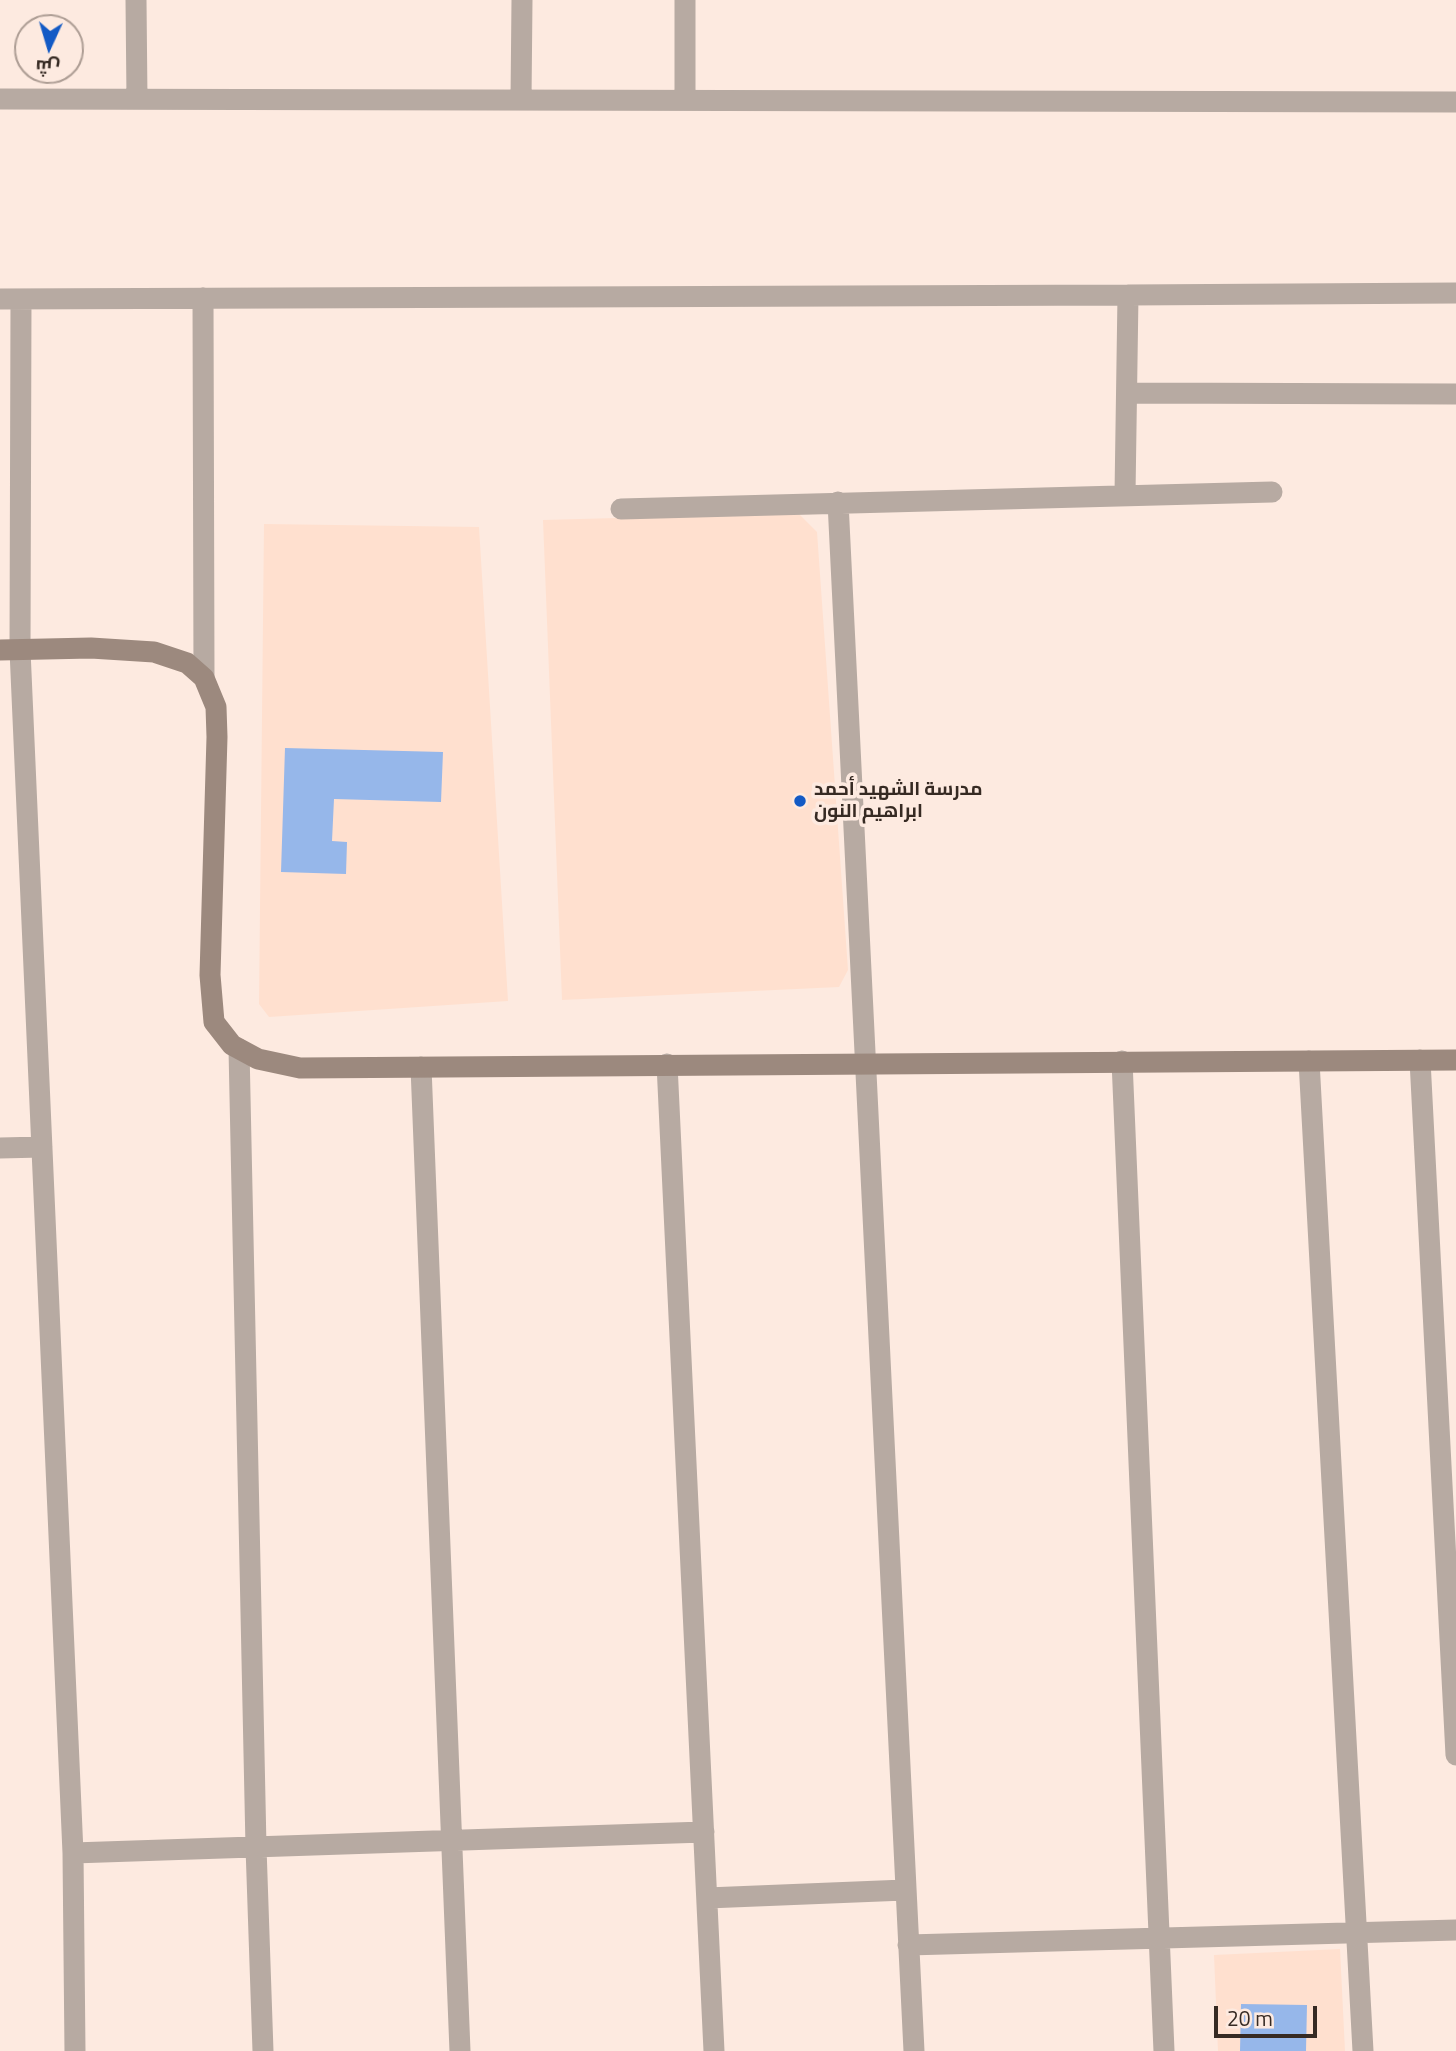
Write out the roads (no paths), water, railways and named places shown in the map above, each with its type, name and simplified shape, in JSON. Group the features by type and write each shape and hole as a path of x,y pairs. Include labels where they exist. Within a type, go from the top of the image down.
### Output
{"street":[{"path":"136,0 137,99"},
{"path":"521,100 522,0"},
{"path":"685,0 685,100"},
{"path":"0,99 1456,102"},
{"path":"75,2051 73,1853 42,1147 10,650 10,299 1456,293"},
{"path":"1125,494 1128,295"},
{"path":"203,298 204,678 216,707 217,737 210,975 214,1022 232,1045 258,1059 300,1068 1456,1060"},
{"path":"1127,393 1456,394"},
{"path":"621,509 1272,492"},
{"path":"838,502 914,2051"},
{"path":"10,650 91,648 154,652 187,663 204,678"},
{"path":"239,1049 256,1847 263,2051"},
{"path":"1420,1060 1456,1755"},
{"path":"1122,1061 1164,2051"},
{"path":"1309,1061 1363,2051"},
{"path":"667,1064 714,2051"},
{"path":"421,1067 460,2051"},
{"path":"0,1148 42,1147"},
{"path":"73,1853 704,1832"},
{"path":"707,1898 905,1891"},
{"path":"908,1945 1456,1930"}],"place":[{"name":"مدرسة الشهيد أحمد ابراهيم النون","path":"800,801"}]}
